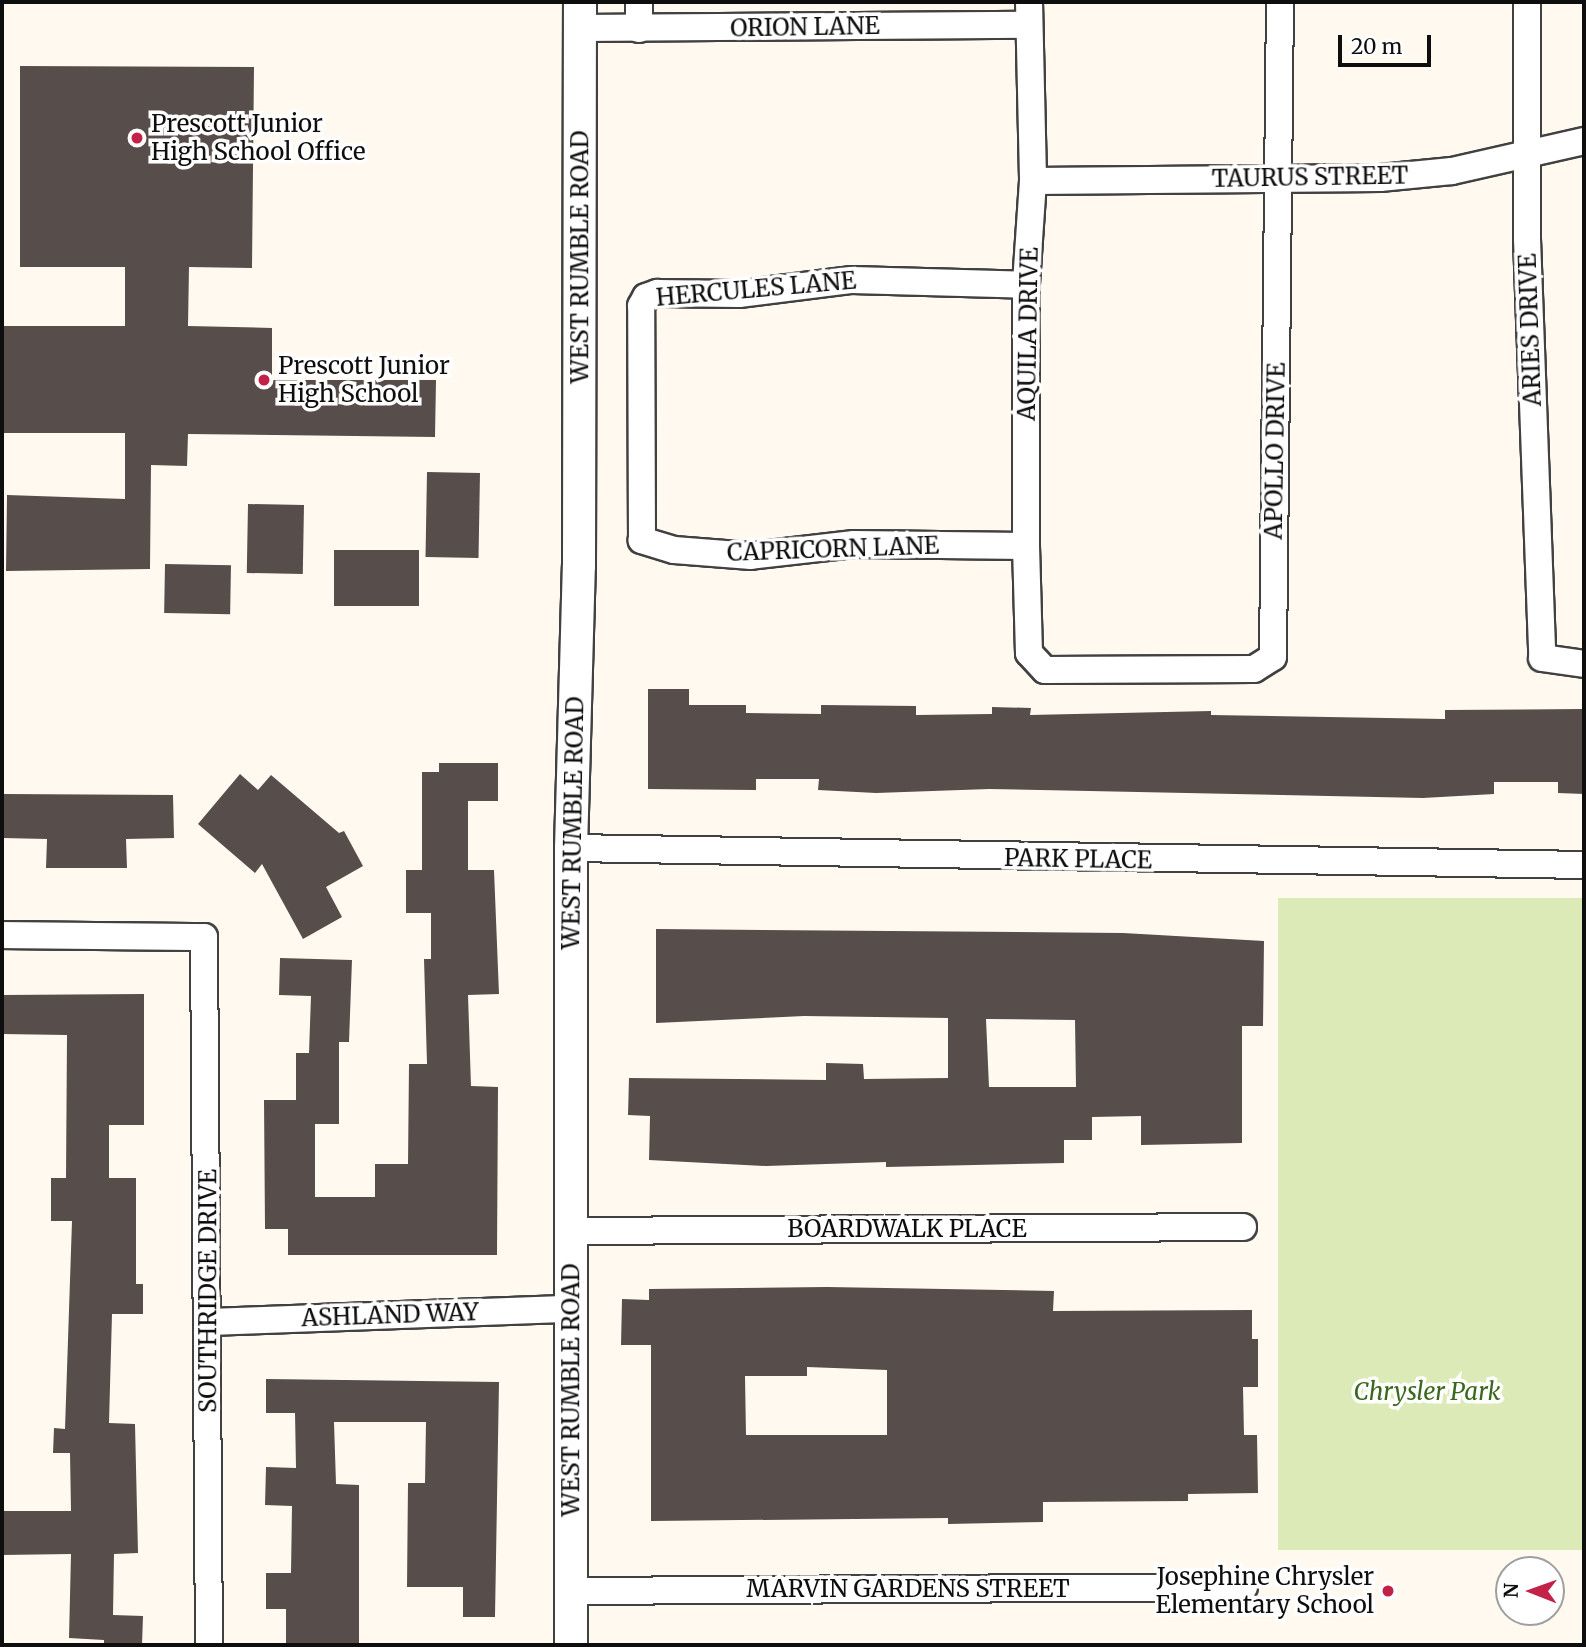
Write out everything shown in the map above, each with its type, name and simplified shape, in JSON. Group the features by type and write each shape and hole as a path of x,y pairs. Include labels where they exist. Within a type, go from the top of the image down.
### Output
{"street":[{"path":"631,29 639,2"},
{"name":"APOLLO DRIVE","path":"1036,664 1045,670 1254,669 1273,657 1280,2"},
{"name":"ARIES DRIVE","path":"1527,2 1527,154 1542,659 1584,664"},
{"name":"ORION LANE","path":"580,15 631,29 1029,13"},
{"name":"AQUILA DRIVE","path":"1029,13 1033,181 1026,285 1026,546 1029,653 1036,664"},
{"name":"WEST RUMBLE ROAD","path":"571,1645 571,848 579,553 580,15"},
{"name":"TAURUS STREET","path":"1033,181 1380,178 1527,154 1584,141"},
{"name":"HERCULES LANE","path":"642,540 641,306 646,297 738,294 852,280 1026,285"},
{"name":"CAPRICORN LANE","path":"642,540 674,550 751,556 854,544 1026,546"},
{"name":"PARK PLACE","path":"571,848 1584,865"},
{"name":"SOUTHRIDGE DRIVE","path":"2,934 204,937 209,1322 209,1645"},
{"name":"BOARDWALK PLACE","path":"571,1231 1243,1227"},
{"name":"ASHLAND WAY","path":"209,1322 571,1309"},
{"name":"MARVIN GARDENS STREET","path":"571,1591 1244,1587"}],"green space":[{"name":"Chrysler Park","path":"1278,898 1584,898 1584,1550 1278,1550"}],"building":[{"path":"20,66 254,67 252,268 189,267 188,326 272,328 272,380 436,380 435,437 188,434 187,466 151,465 150,569 6,571 7,495 125,499 125,433 2,433 2,326 125,326 125,267 20,267"},
{"path":"427,472 480,473 479,558 426,557"},
{"path":"248,504 304,505 303,574 247,573"},
{"path":"334,550 419,550 419,606 334,606"},
{"path":"165,564 231,565 230,614 164,613"},
{"path":"648,689 689,689 689,705 746,705 746,713 821,714 821,705 916,706 916,715 992,714 992,707 1031,708 1030,715 1211,711 1211,715 1445,719 1445,710 1584,709 1584,794 1558,793 1558,782 1494,782 1494,794 1423,798 989,789 876,793 818,790 819,779 756,779 756,790 648,789"},
{"path":"439,763 498,763 498,801 468,801 468,870 494,870 499,994 468,995 471,1086 498,1087 497,1255 288,1255 288,1229 265,1229 264,1100 296,1100 296,1053 309,1053 311,996 279,995 280,958 352,960 349,1042 339,1042 339,1124 315,1124 315,1197 375,1197 375,1164 408,1164 409,1064 427,1064 424,959 431,959 431,913 406,913 406,870 422,870 422,772 439,772"},
{"path":"240,774 258,790 271,775 339,833 344,831 363,866 326,887 342,917 303,939 262,864 255,873 198,824"},
{"path":"4,794 173,795 174,838 126,839 127,868 46,868 47,839 3,838"},
{"path":"656,929 1123,933 1264,941 1263,1026 1242,1026 1242,1143 1141,1145 1141,1116 1092,1117 1092,1140 1064,1140 1064,1163 886,1167 886,1162 766,1166 649,1160 650,1116 628,1115 629,1078 826,1080 826,1063 863,1064 864,1079 948,1078 948,1018 804,1016 656,1023","holes":["986,1019 1075,1020 1076,1087 989,1087"]},
{"path":"144,994 144,1125 109,1125 109,1178 136,1178 136,1284 143,1284 143,1314 112,1314 109,1423 135,1424 138,1553 114,1554 113,1615 143,1616 142,1645 104,1645 104,1640 69,1638 71,1554 2,1555 2,1511 71,1511 70,1453 53,1453 54,1428 65,1429 72,1221 51,1221 51,1178 66,1178 67,1035 2,1034 2,995"},
{"path":"827,1287 1054,1291 1053,1311 1252,1310 1252,1339 1258,1339 1258,1387 1243,1387 1244,1435 1257,1435 1258,1493 1188,1494 1188,1501 1043,1502 1043,1522 948,1524 948,1518 651,1521 651,1345 621,1345 622,1299 649,1300 649,1289","holes":["807,1367 887,1370 887,1435 746,1435 745,1376 807,1376"]},
{"path":"266,1379 499,1382 495,1617 463,1617 463,1587 407,1587 408,1483 425,1483 426,1422 334,1422 336,1484 359,1485 359,1645 286,1645 286,1609 266,1609 266,1573 291,1573 292,1506 265,1505 266,1467 296,1468 295,1413 266,1413"}],"place":[{"name":"Prescott Junior High School Office","path":"137,138"},
{"name":"Prescott Junior High School","path":"264,380"},
{"name":"Josephine Chrysler Elementary School","path":"1388,1591"}]}
